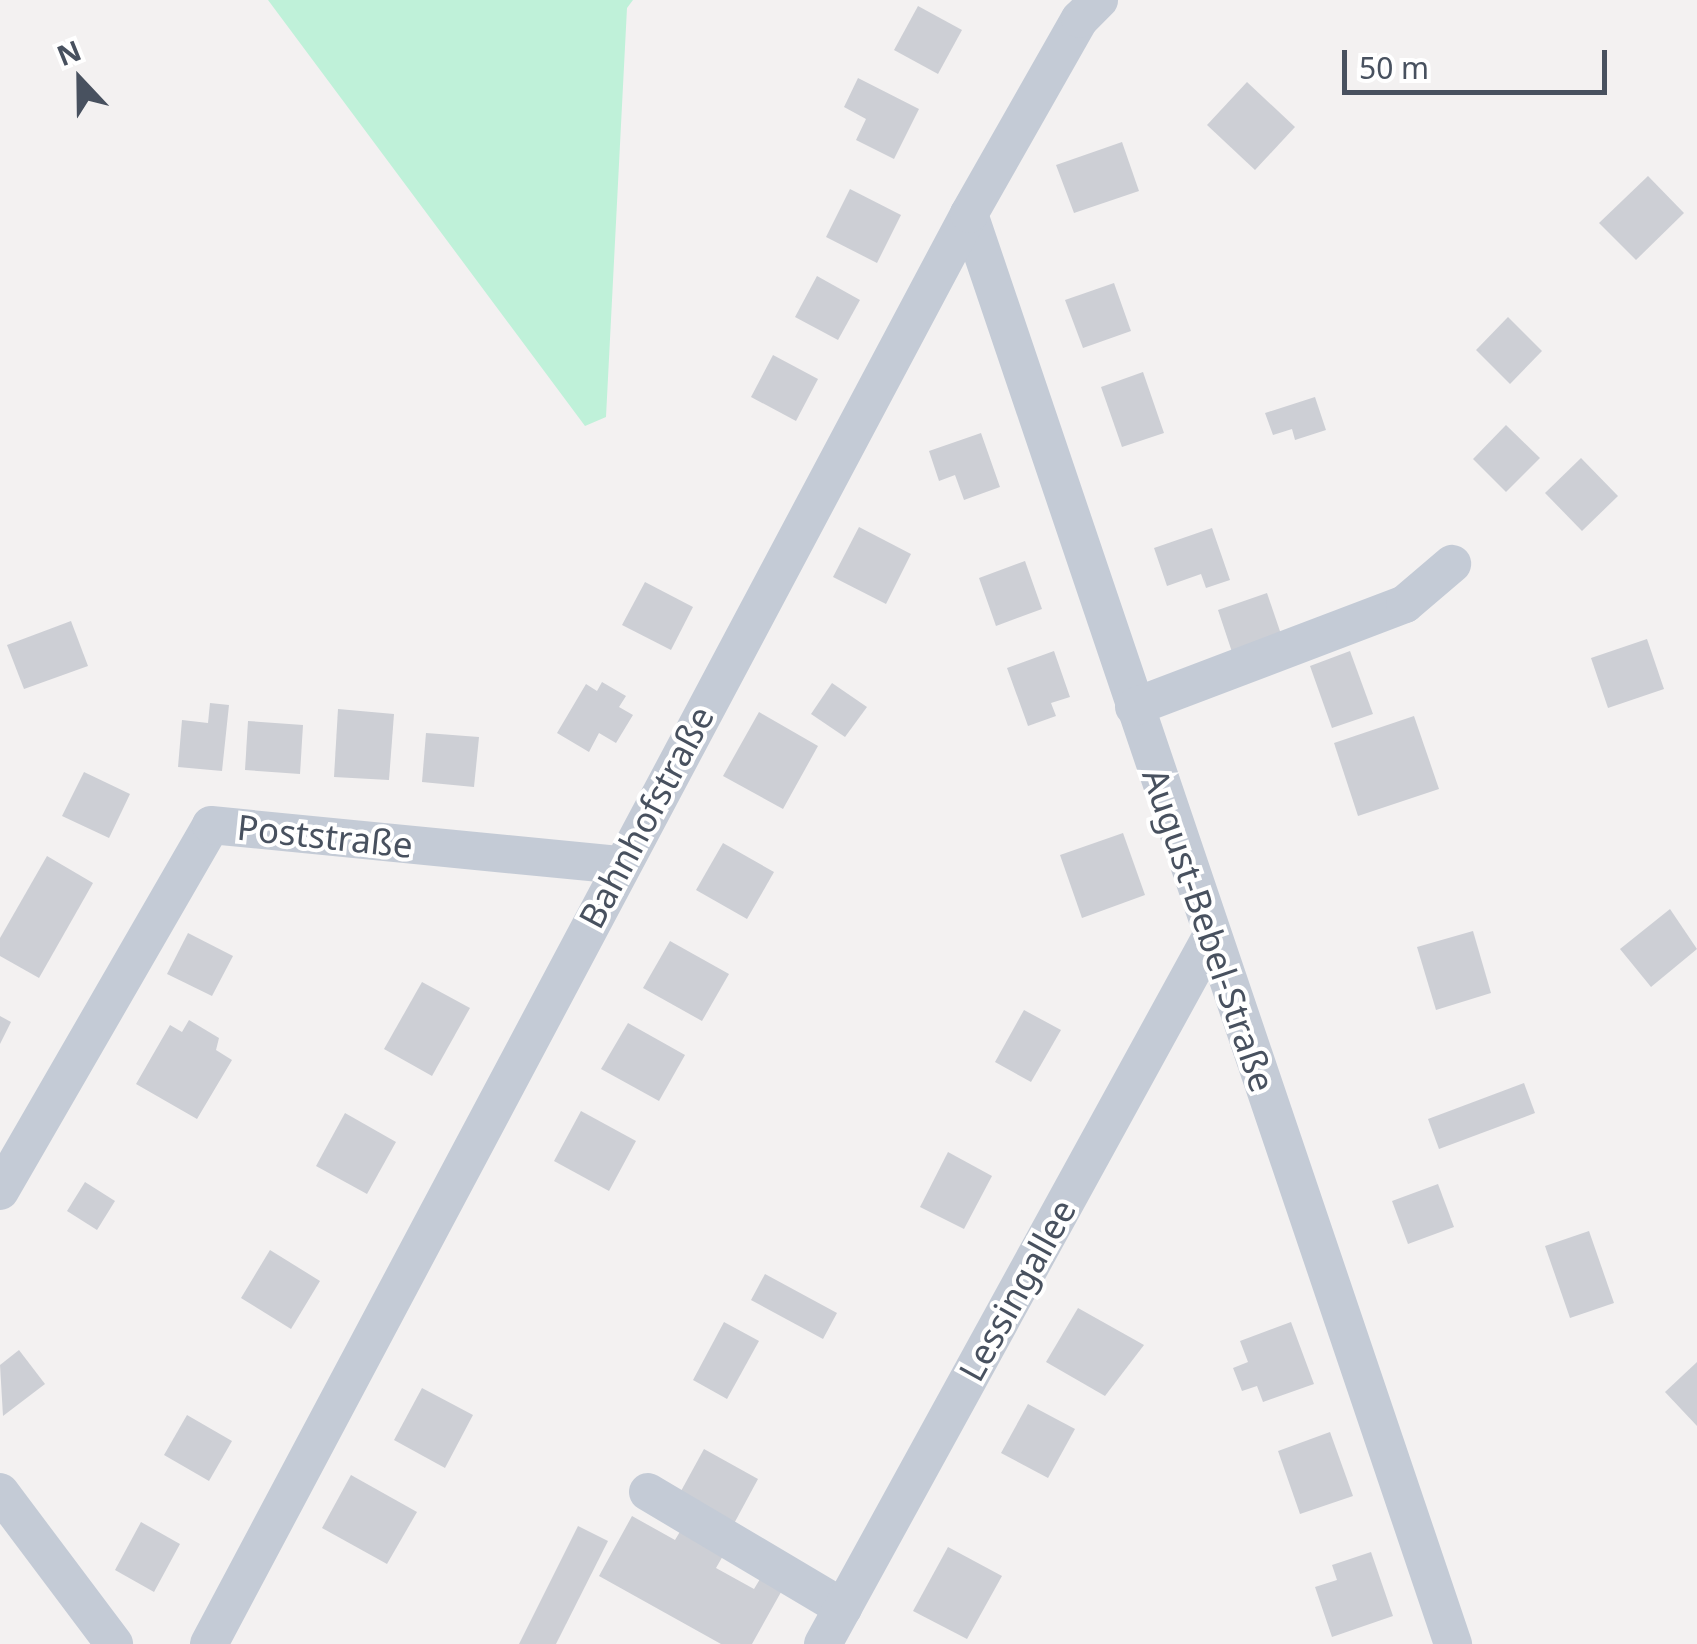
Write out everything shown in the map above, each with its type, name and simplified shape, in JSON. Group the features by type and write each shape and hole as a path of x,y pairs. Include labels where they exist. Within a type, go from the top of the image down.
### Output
{"street":[{"name":"Bahnhofstraße","path":"209,1644 620,865 970,214 1080,19 1099,0"},
{"name":"August-Bebel-Straße","path":"970,214 1211,937 1453,1644"},
{"path":"1134,707 1405,604 1452,564"},
{"name":"Poststraße","path":"0,1191 211,825 620,865"},
{"name":"Lessingallee","path":"823,1644 1211,937"},
{"path":"0,1492 114,1644"},
{"path":"648,1492 843,1608"}],"green space":[{"path":"268,0 633,0 627,8 606,417 585,426"}],"building":[{"path":"918,6 962,30 938,74 894,50"},
{"path":"858,78 919,109 894,159 856,140 866,119 844,107"},
{"path":"1247,82 1295,127 1255,170 1207,125"},
{"path":"1122,142 1139,191 1074,213 1056,165"},
{"path":"1648,176 1684,213 1636,260 1599,223"},
{"path":"850,189 901,215 877,263 826,237"},
{"path":"817,276 860,300 838,340 795,317"},
{"path":"1114,283 1131,331 1083,348 1065,300"},
{"path":"1508,317 1542,351 1510,384 1476,350"},
{"path":"773,355 818,379 796,421 751,397"},
{"path":"1143,372 1164,433 1122,447 1101,387"},
{"path":"1315,397 1326,430 1295,440 1292,429 1273,435 1265,413"},
{"path":"1506,425 1540,458 1506,492 1473,459"},
{"path":"981,433 1000,487 964,500 955,475 939,481 929,451"},
{"path":"1581,458 1618,496 1582,531 1545,493"},
{"path":"859,527 911,554 886,604 833,577"},
{"path":"1212,528 1230,580 1206,588 1201,574 1167,586 1154,548"},
{"path":"1025,561 1042,609 996,626 979,578"},
{"path":"645,582 693,607 671,650 622,625"},
{"path":"1267,593 1284,643 1235,661 1218,610"},
{"path":"71,621 88,666 24,689 7,645"},
{"path":"1647,639 1664,689 1608,708 1591,658"},
{"path":"1054,651 1070,697 1051,703 1056,716 1028,726 1007,668"},
{"path":"1350,651 1373,714 1332,728 1310,666"},
{"path":"602,682 626,696 619,707 633,715 616,743 599,733 589,752 557,733 586,684 597,691"},
{"path":"832,683 867,707 845,737 811,714"},
{"path":"210,703 229,705 222,771 178,767 182,720 208,723"},
{"path":"338,709 394,714 389,780 334,777"},
{"path":"759,712 818,746 783,809 723,776"},
{"path":"1414,716 1439,789 1358,816 1334,743"},
{"path":"248,721 303,725 300,774 245,770"},
{"path":"426,733 479,737 474,787 422,782"},
{"path":"84,772 130,794 109,838 62,816"},
{"path":"1123,833 1145,895 1082,918 1060,855"},
{"path":"723,843 774,872 747,919 696,890"},
{"path":"47,856 93,883 39,978 0,956 0,938"},
{"path":"1670,909 1697,949 1651,987 1620,949"},
{"path":"1473,931 1491,993 1436,1010 1417,947"},
{"path":"188,933 233,956 212,996 167,974"},
{"path":"670,941 729,974 702,1021 643,988"},
{"path":"422,982 470,1008 432,1076 384,1049"},
{"path":"1024,1010 1061,1030 1031,1082 995,1062"},
{"path":"0,1016 11,1022 0,1044"},
{"path":"189,1020 219,1038 216,1050 232,1060 197,1119 136,1084 170,1025 182,1032"},
{"path":"628,1023 685,1055 659,1101 601,1069"},
{"path":"1524,1083 1535,1113 1439,1149 1428,1119"},
{"path":"581,1111 636,1141 609,1191 554,1161"},
{"path":"345,1113 396,1142 367,1194 316,1166"},
{"path":"948,1152 992,1176 964,1229 920,1207"},
{"path":"85,1182 115,1201 97,1230 67,1211"},
{"path":"1438,1184 1454,1227 1408,1244 1392,1201"},
{"path":"1589,1231 1614,1303 1570,1318 1545,1246"},
{"path":"270,1250 320,1281 291,1329 241,1298"},
{"path":"765,1274 837,1313 823,1339 751,1300"},
{"path":"1078,1308 1144,1345 1105,1396 1046,1362"},
{"path":"724,1322 759,1341 727,1399 693,1380"},
{"path":"1291,1322 1314,1384 1263,1402 1257,1386 1242,1391 1233,1368 1248,1362 1240,1341"},
{"path":"19,1350 45,1384 3,1416 0,1365"},
{"path":"1697,1362 1697,1426 1665,1392"},
{"path":"422,1388 473,1415 445,1468 394,1440"},
{"path":"1028,1404 1075,1429 1048,1478 1001,1453"},
{"path":"187,1415 232,1441 209,1481 164,1455"},
{"path":"1330,1432 1353,1496 1300,1514 1278,1451"},
{"path":"704,1449 758,1479 730,1531 675,1502"},
{"path":"351,1475 417,1512 387,1564 322,1528"},
{"path":"632,1516 675,1540 681,1530 724,1554 716,1568 754,1589 763,1574 785,1585 752,1644 721,1644 599,1576"},
{"path":"141,1522 180,1544 154,1592 115,1570"},
{"path":"578,1526 608,1541 556,1644 519,1644"},
{"path":"948,1547 1002,1576 967,1639 913,1611"},
{"path":"1371,1552 1393,1616 1332,1637 1315,1587 1337,1580 1332,1565"}]}
